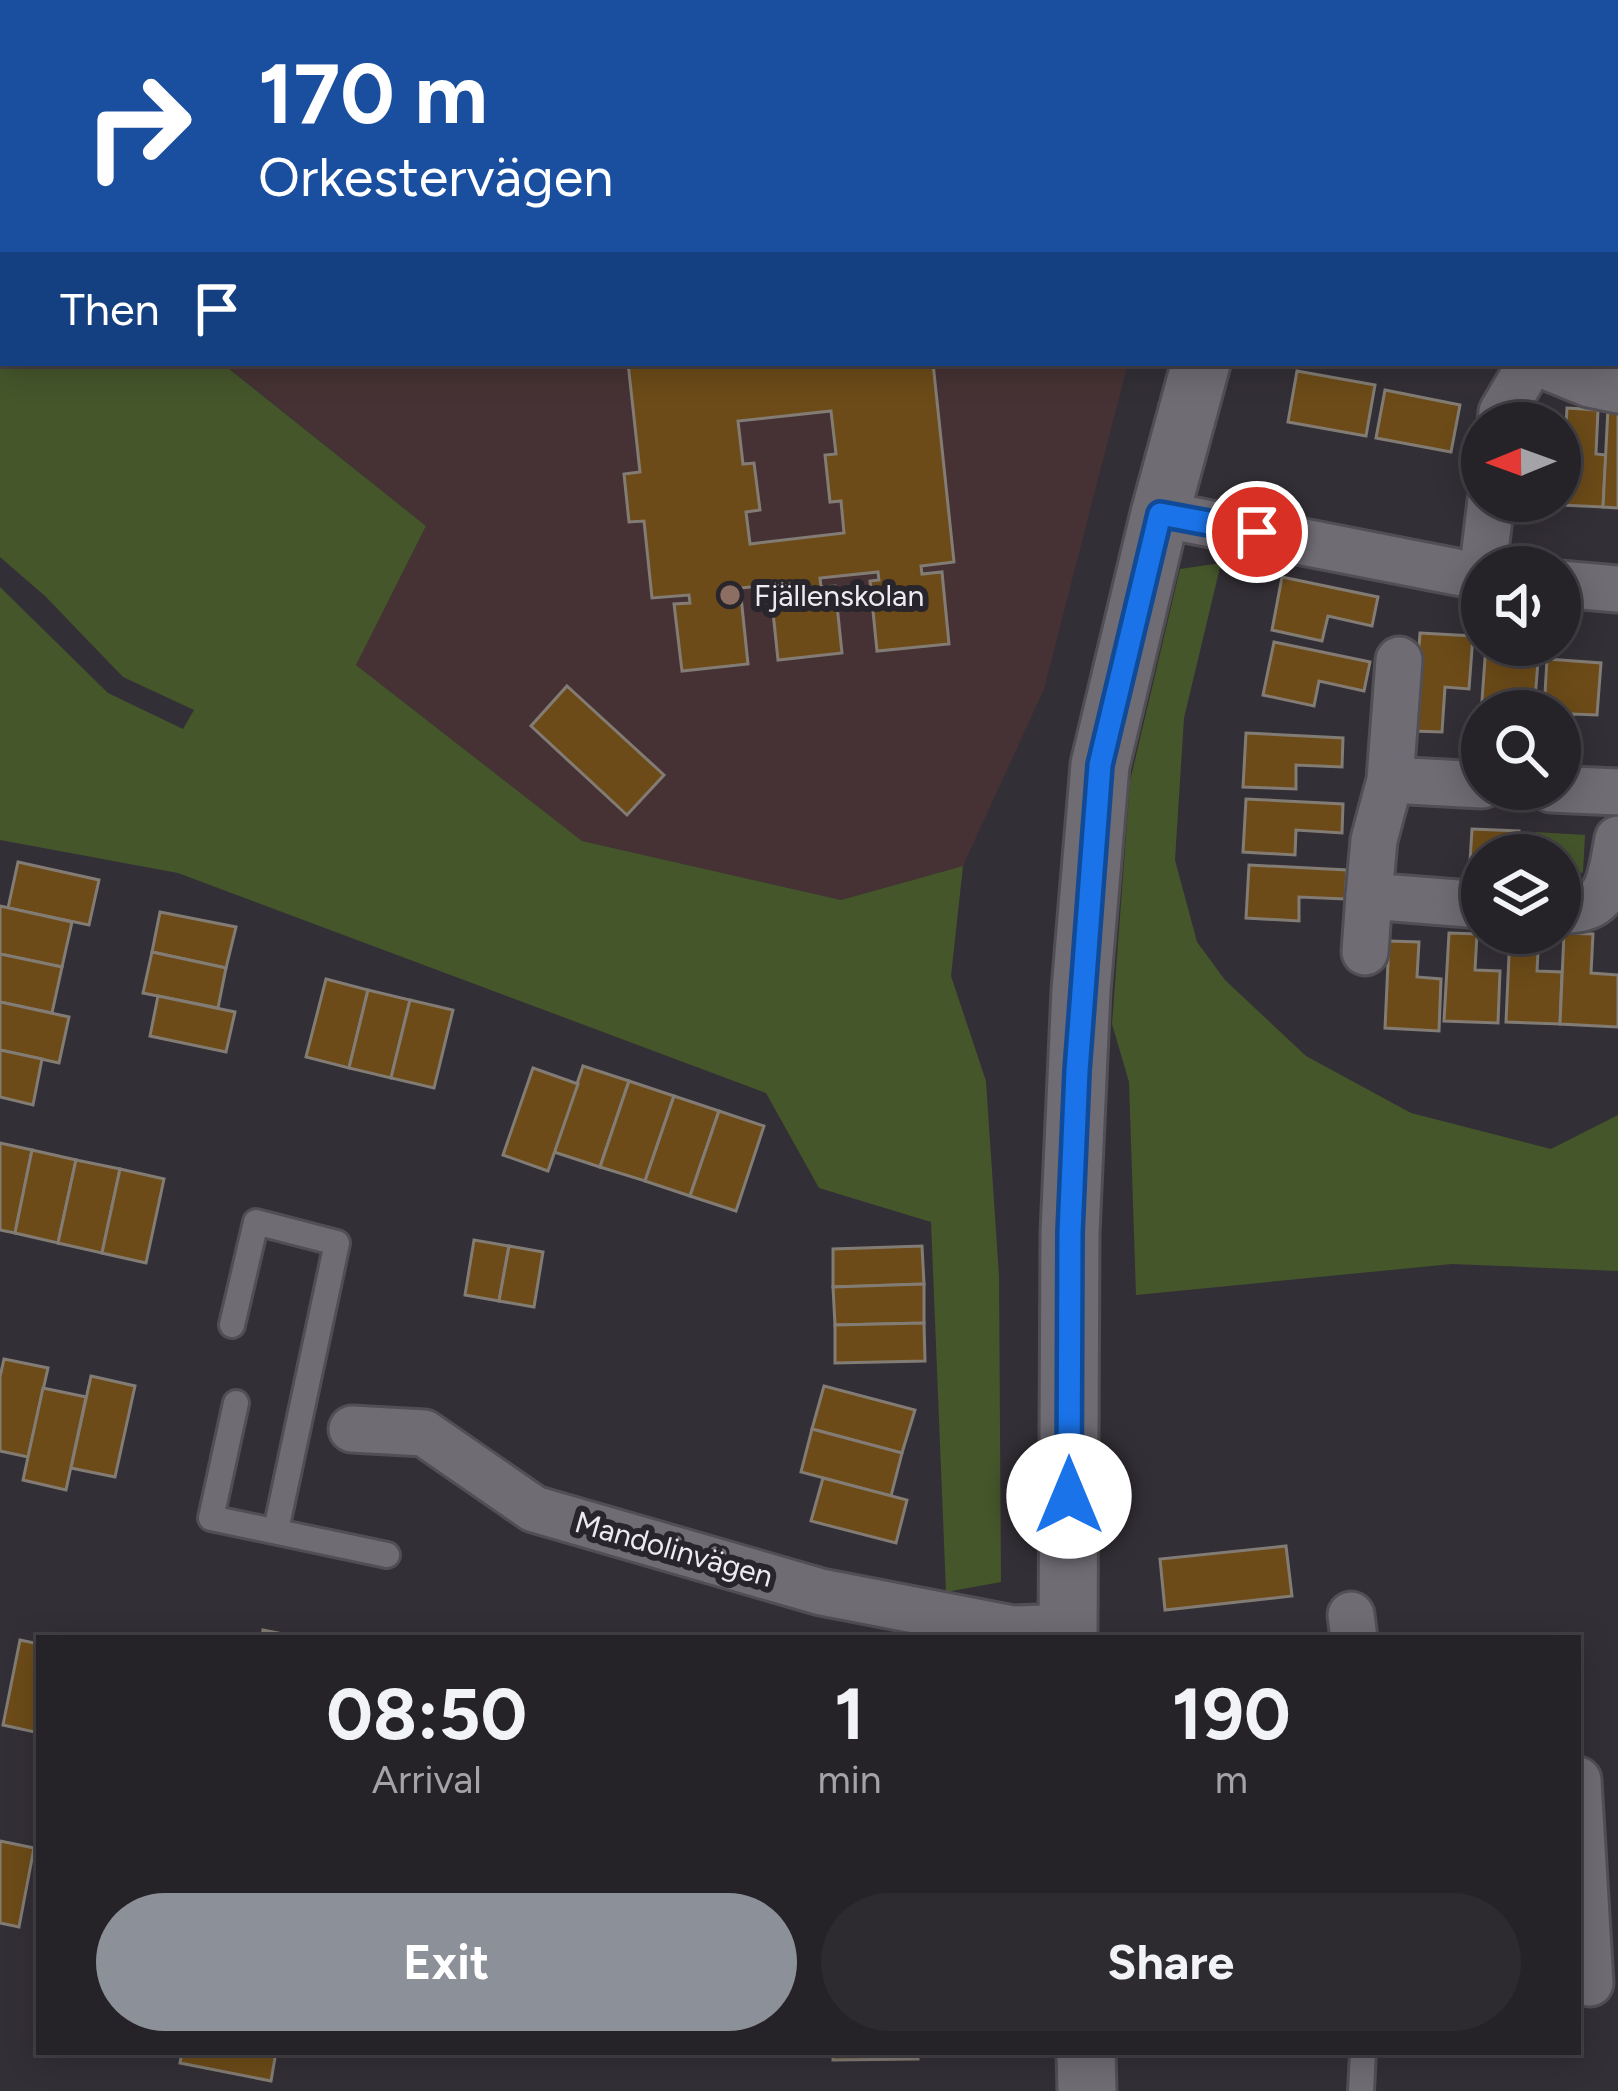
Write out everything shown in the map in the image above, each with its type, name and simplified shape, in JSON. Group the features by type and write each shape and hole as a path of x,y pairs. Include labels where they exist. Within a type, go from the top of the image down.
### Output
{"street":[{"path":"1068,1632 1070,1233 1081,990 1100,765 1201,366"},
{"path":"1509,402 1532,366"},
{"path":"1542,366 1618,390"},
{"path":"1160,514 1461,569"},
{"path":"1581,586 1618,589"},
{"path":"1365,952 1374,840 1390,780 1399,661"},
{"path":"1390,780 1461,784"},
{"path":"1581,790 1618,792"},
{"path":"1581,907 1593,905 1607,890 1618,839"},
{"path":"1369,896 1461,903"},
{"name":"Mandolinvägen","path":"327,1422 424,1433 535,1509 821,1592 1013,1629 1068,1632"},
{"path":"1581,1778 1618,1775"},
{"path":"1581,1814 1595,1984"},
{"path":"1086,2055 1087,2091"}],"lane":[{"path":"232,1324 256,1222 337,1243 327,1422 276,1530"},
{"path":"236,1403 212,1517 387,1555"},
{"path":"1360,2091 1363,2055"}],"shaded area":[{"name":"Fjällenskolan","path":"223,366 1127,366 1044,689 963,866 841,900 582,841 356,665 426,526"}],"green space":[{"path":"0,366 222,366 426,526 356,665 582,841 841,900 963,866 951,976 986,1081 999,1276 1001,1582 946,1592 931,1222 819,1188 766,1093 178,873 0,840 0,587 108,693 183,729 194,710 123,677 0,557"},
{"path":"1221,563 1184,718 1175,860 1197,942 1225,980 1306,1056 1411,1113 1551,1149 1618,1115 1618,1271 1452,1264 1136,1295 1129,1082 1112,1024 1130,781 1180,569"},
{"path":"1581,835 1585,835 1581,873"}],"building":[{"path":"628,366 933,366 954,562 921,566 922,574 942,572 949,644 877,651 870,581 879,580 878,572 820,578 821,587 835,586 842,653 778,660 771,593 787,591 786,583 723,590 724,599 741,597 748,664 682,671 674,604 690,603 689,595 652,598 644,521 629,522 624,474 640,472","holes":["831,411 836,454 825,455 830,502 841,501 844,533 750,544 746,512 760,510 754,463 743,464 738,421"]},
{"path":"1297,371 1375,385 1366,436 1288,422"},
{"path":"1385,390 1460,405 1451,452 1376,438"},
{"path":"1608,408 1618,409 1618,508 1603,507"},
{"path":"1581,409 1598,410 1596,454 1606,455 1603,507 1581,506"},
{"path":"1282,577 1378,597 1372,626 1328,616 1322,641 1272,630"},
{"path":"1420,633 1461,635 1461,666 1471,666 1469,689 1445,687 1442,732 1413,731"},
{"path":"1274,642 1370,662 1364,691 1319,681 1314,706 1263,695"},
{"path":"1601,663 1597,715 1581,714 1581,690 1545,690 1547,666"},
{"path":"1484,666 1538,666 1536,690 1483,690"},
{"path":"567,686 664,775 627,815 531,726"},
{"path":"1246,733 1343,738 1342,767 1296,765 1296,789 1243,787"},
{"path":"1246,799 1343,804 1342,833 1296,830 1295,855 1243,852"},
{"path":"1472,829 1519,831 1519,834 1472,834"},
{"path":"18,862 99,880 89,925 8,908"},
{"path":"1249,865 1347,870 1345,899 1299,897 1299,921 1246,918"},
{"path":"0,906 72,922 62,967 0,954"},
{"path":"160,912 236,927 226,968 152,952"},
{"path":"1449,933 1461,933 1461,954 1476,954 1475,970 1500,971 1498,1023 1444,1021"},
{"path":"1581,934 1593,934 1591,973 1618,975 1618,1027 1560,1024 1563,954 1581,954"},
{"path":"1389,941 1419,942 1417,977 1441,979 1439,1031 1385,1028"},
{"path":"152,952 226,968 218,1008 143,993"},
{"path":"0,954 62,967 52,1013 0,1002"},
{"path":"1509,954 1538,954 1537,971 1562,972 1560,1024 1506,1022"},
{"path":"326,979 368,990 349,1068 306,1057"},
{"path":"368,990 410,1000 391,1078 349,1068"},
{"path":"158,996 235,1012 226,1052 150,1036"},
{"path":"410,1000 453,1010 434,1088 391,1078"},
{"path":"0,1002 69,1017 59,1063 0,1050"},
{"path":"0,1050 42,1059 33,1105 0,1097"},
{"path":"583,1066 629,1081 600,1167 554,1152"},
{"path":"533,1068 578,1084 548,1171 503,1155"},
{"path":"629,1081 674,1096 645,1181 600,1167"},
{"path":"674,1096 719,1111 690,1196 645,1181"},
{"path":"719,1111 764,1126 736,1211 690,1196"},
{"path":"0,1143 32,1150 15,1233 0,1230"},
{"path":"32,1150 76,1160 58,1243 15,1233"},
{"path":"76,1160 120,1169 102,1253 58,1243"},
{"path":"120,1169 164,1179 146,1263 102,1253"},
{"path":"474,1240 509,1246 499,1301 465,1295"},
{"path":"509,1246 543,1252 534,1307 499,1301"},
{"path":"922,1246 924,1284 833,1287 833,1249"},
{"path":"924,1284 924,1323 835,1325 833,1287"},
{"path":"924,1323 925,1361 835,1363 835,1325"},
{"path":"4,1359 48,1368 28,1457 0,1451"},
{"path":"91,1376 135,1386 115,1477 71,1468"},
{"path":"824,1386 915,1410 902,1453 812,1429"},
{"path":"43,1388 86,1397 66,1490 23,1480"},
{"path":"812,1429 902,1453 891,1496 801,1472"},
{"path":"823,1478 907,1500 896,1543 811,1521"},
{"path":"1286,1546 1292,1596 1165,1610 1160,1559"},
{"path":"20,1640 36,1643 36,1732 3,1725"},
{"path":"0,1841 34,1848 19,1927 0,1923"},
{"path":"181,2055 275,2055 271,2081 180,2063"},
{"path":"833,2055 918,2055 918,2059 833,2060"}],"place":[{"name":"Fjällenskolan","path":"730,595"}],"route":[{"path":"1069,1496 1070,1233 1081,990 1100,765 1160,514 1257,532"}]}
